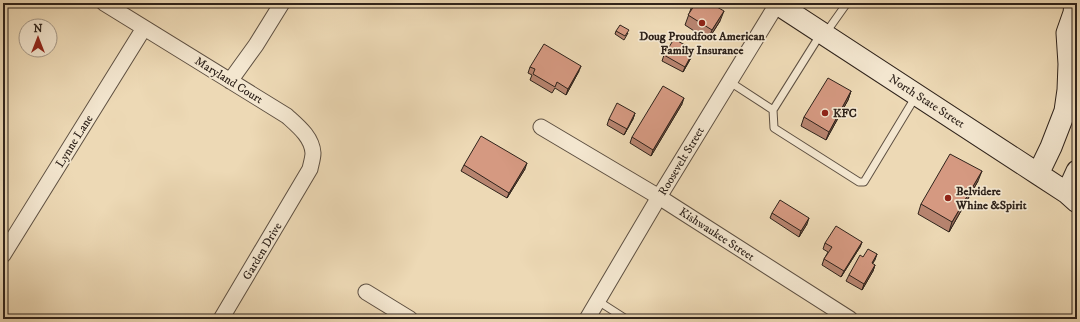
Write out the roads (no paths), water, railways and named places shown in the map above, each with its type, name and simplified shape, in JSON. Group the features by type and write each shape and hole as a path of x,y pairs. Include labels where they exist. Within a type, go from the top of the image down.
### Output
{"main road":[{"name":"North State Street","path":"776,4 917,94 1072,197"},
{"path":"1038,174 1051,147 1065,111 1069,64 1068,33 1075,11"},
{"path":"1072,197 1077,171"}],"street":[{"name":"Maryland Court","path":"104,3 287,116 300,127 311,144 313,154 310,169 302,183"},
{"path":"230,81 256,45 282,3"},
{"name":"Roosevelt Street","path":"588,319 659,197 776,4"},
{"name":"Lynne Lane","path":"3,255 144,28"},
{"name":"Kishwaukee Street","path":"542,127 659,197 850,319"},
{"name":"Garden Drive","path":"221,319 302,183"},
{"path":"366,292 410,319"}],"lane":[{"path":"847,3 823,33 773,110 774,128 859,182 864,182 917,94"},
{"path":"730,82 773,110"},
{"path":"598,301 626,319"}],"place":[{"name":"Doug Proudfoot American Family Insurance","path":"702,23"},
{"name":"KFC","path":"825,113"},
{"name":"Belvidere Whine &Spirit","path":"948,198"}]}
